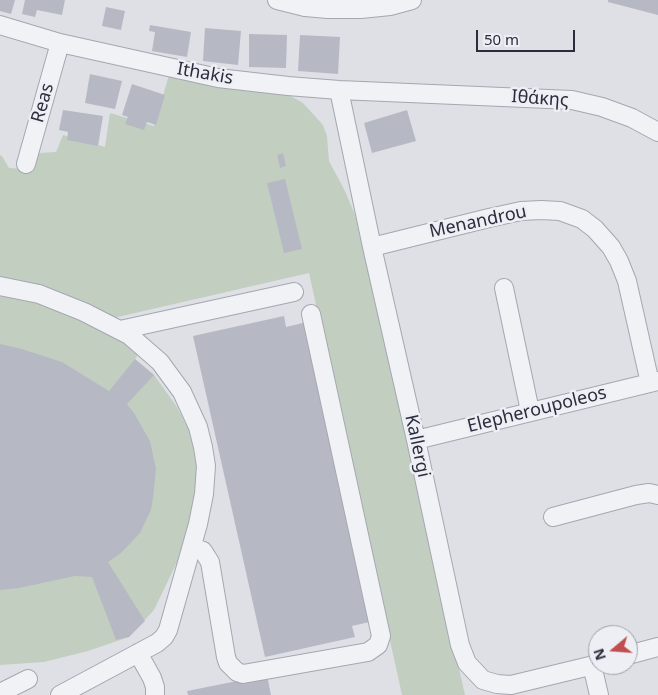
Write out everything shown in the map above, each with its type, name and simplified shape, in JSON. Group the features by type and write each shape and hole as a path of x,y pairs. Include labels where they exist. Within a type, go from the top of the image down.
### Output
{"street":[{"path":"277,0 305,7 361,9 390,6 412,0"},
{"name":"Ithakis","path":"0,25 60,43 218,78 339,90 416,93"},
{"name":"Reas","path":"26,164 60,43"},
{"name":"Kallergi","path":"339,90 460,645 467,663 483,680 511,685 588,667"},
{"name":"Ιθάκης","path":"416,93 572,100 602,107 632,118 658,132"},
{"name":"Menandrou","path":"372,247 521,211 560,211 582,219 611,248 619,261 627,281 654,382"},
{"path":"0,286 39,294 84,312 120,330 145,348 165,368 182,392 198,427 203,447 204,494 192,547 168,630 157,643 60,695"},
{"path":"504,288 530,411"},
{"path":"120,330 294,292"},
{"path":"192,547 204,551 210,562 226,658 228,663 237,672 243,674 368,652 378,645 381,636 311,314"},
{"name":"Elepheroupoleos","path":"416,440 654,382"},
{"path":"553,517 636,494 649,493 658,495"},
{"path":"638,653 658,647"},
{"path":"138,653 152,678 155,695"},
{"path":"596,675 599,695"},
{"path":"0,693 28,679"}],"green space":[{"path":"169,75 280,90 303,103 323,125 327,136 329,161 355,215 465,695 402,695 309,273 109,319 0,280 0,155 9,168 29,169 31,161 39,153 56,152 63,135 105,147 110,113 154,126"},
{"path":"0,296 26,300 56,309 113,335 139,353 135,359 154,375 177,407 190,433 197,464 197,499 189,537 154,610 129,637 88,651 44,662 0,665"}],"building":[{"path":"0,0 15,0 11,14 0,11"},
{"path":"25,0 65,0 62,15 37,10 35,17 22,14"},
{"path":"608,0 658,0 658,15 608,2"},
{"path":"106,7 125,11 121,30 102,26"},
{"path":"150,25 191,32 187,57 152,51 155,32 149,31"},
{"path":"205,28 241,31 238,65 203,61"},
{"path":"249,34 287,35 286,68 249,67"},
{"path":"300,35 340,37 338,74 298,71"},
{"path":"90,74 122,81 115,109 85,103"},
{"path":"132,84 165,95 156,125 147,122 144,130 125,124 128,117 122,115"},
{"path":"63,110 103,116 98,146 67,140 68,132 59,130"},
{"path":"407,110 416,141 372,153 364,123"},
{"path":"283,153 286,166 280,168 277,155"},
{"path":"285,179 302,249 284,253 267,183"},
{"path":"284,316 286,327 307,322 374,621 352,626 355,637 265,657 193,336"},
{"path":"0,344 62,362 109,391 135,359 154,375 127,404 150,441 156,469 151,510 140,533 121,553 108,562 145,621 129,637 116,640 92,577 75,576 19,588 0,590"},
{"path":"267,675 271,695 188,695 187,691"}]}
